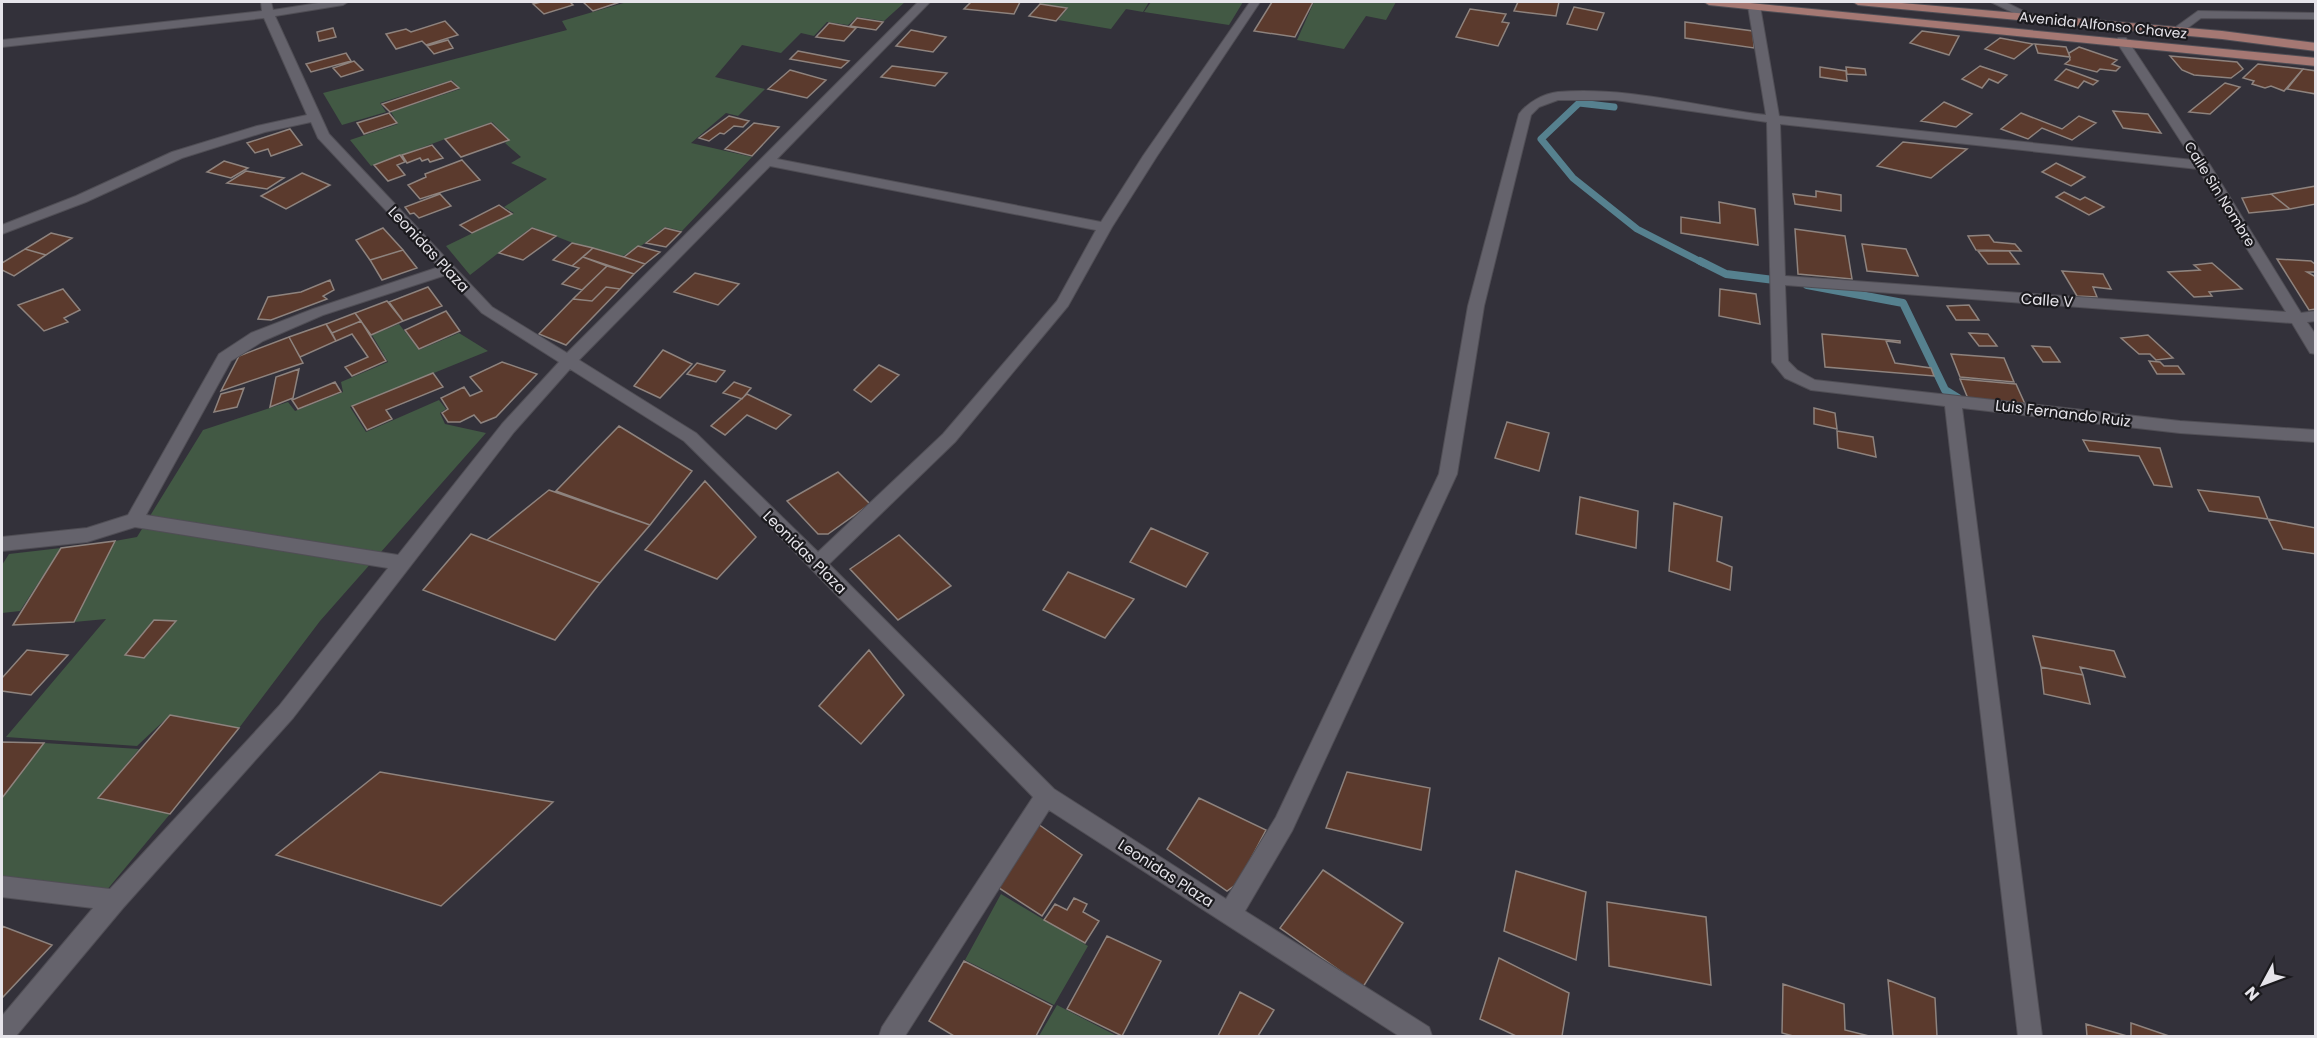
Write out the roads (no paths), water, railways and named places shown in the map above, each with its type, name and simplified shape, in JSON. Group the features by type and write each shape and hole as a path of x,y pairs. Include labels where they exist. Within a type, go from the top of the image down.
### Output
{"main road":[{"name":"Avenida Alfonso Chavez","path":"1709,2 2316,62"},
{"name":"Avenida Alfonso Chavez","path":"1858,2 2177,31 2316,47"}],"street":[{"path":"2,43 267,8 343,2"},
{"path":"2,1034 115,900 286,712 508,428 568,362 924,2"},
{"path":"817,564 949,438 1063,303 1150,156 1255,2"},
{"path":"1997,2 2030,17"},
{"path":"2192,2 2199,8 2198,14"},
{"path":"1754,6 1773,117 1778,280"},
{"name":"Leonidas Plaza","path":"267,8 323,135 487,310 690,438 1046,796 1417,1036"},
{"path":"2177,31 2198,14 2316,16"},
{"name":"Calle Sin Nombre","path":"2122,42 2203,165 2316,349"},
{"path":"1230,914 1284,824 1448,474 1476,306 1525,114 1535,104 1557,96 1615,96 1725,114 1773,117 2203,165"},
{"path":"2,230 81,199 177,155 262,129 315,117"},
{"path":"767,161 1106,227"},
{"path":"2,544 120,528 134,520 225,358 257,337 318,312 448,269"},
{"name":"Calle V","path":"1778,280 2296,318 2316,316"},
{"name":"Luis Fernando Ruiz","path":"1778,280 1780,362 1791,374 1811,385 2180,427 2316,436"},
{"path":"1953,400 2030,1036"},
{"path":"134,520 404,563"},
{"path":"891,1036 1046,796"},
{"path":"2,886 115,900"}],"waterway":[{"path":"1614,107 1579,103 1541,139 1573,178 1637,229 1703,263"},
{"path":"1700,261 1726,274 1782,281"},
{"path":"1807,285 1903,303 1945,390 1958,398"}]}
